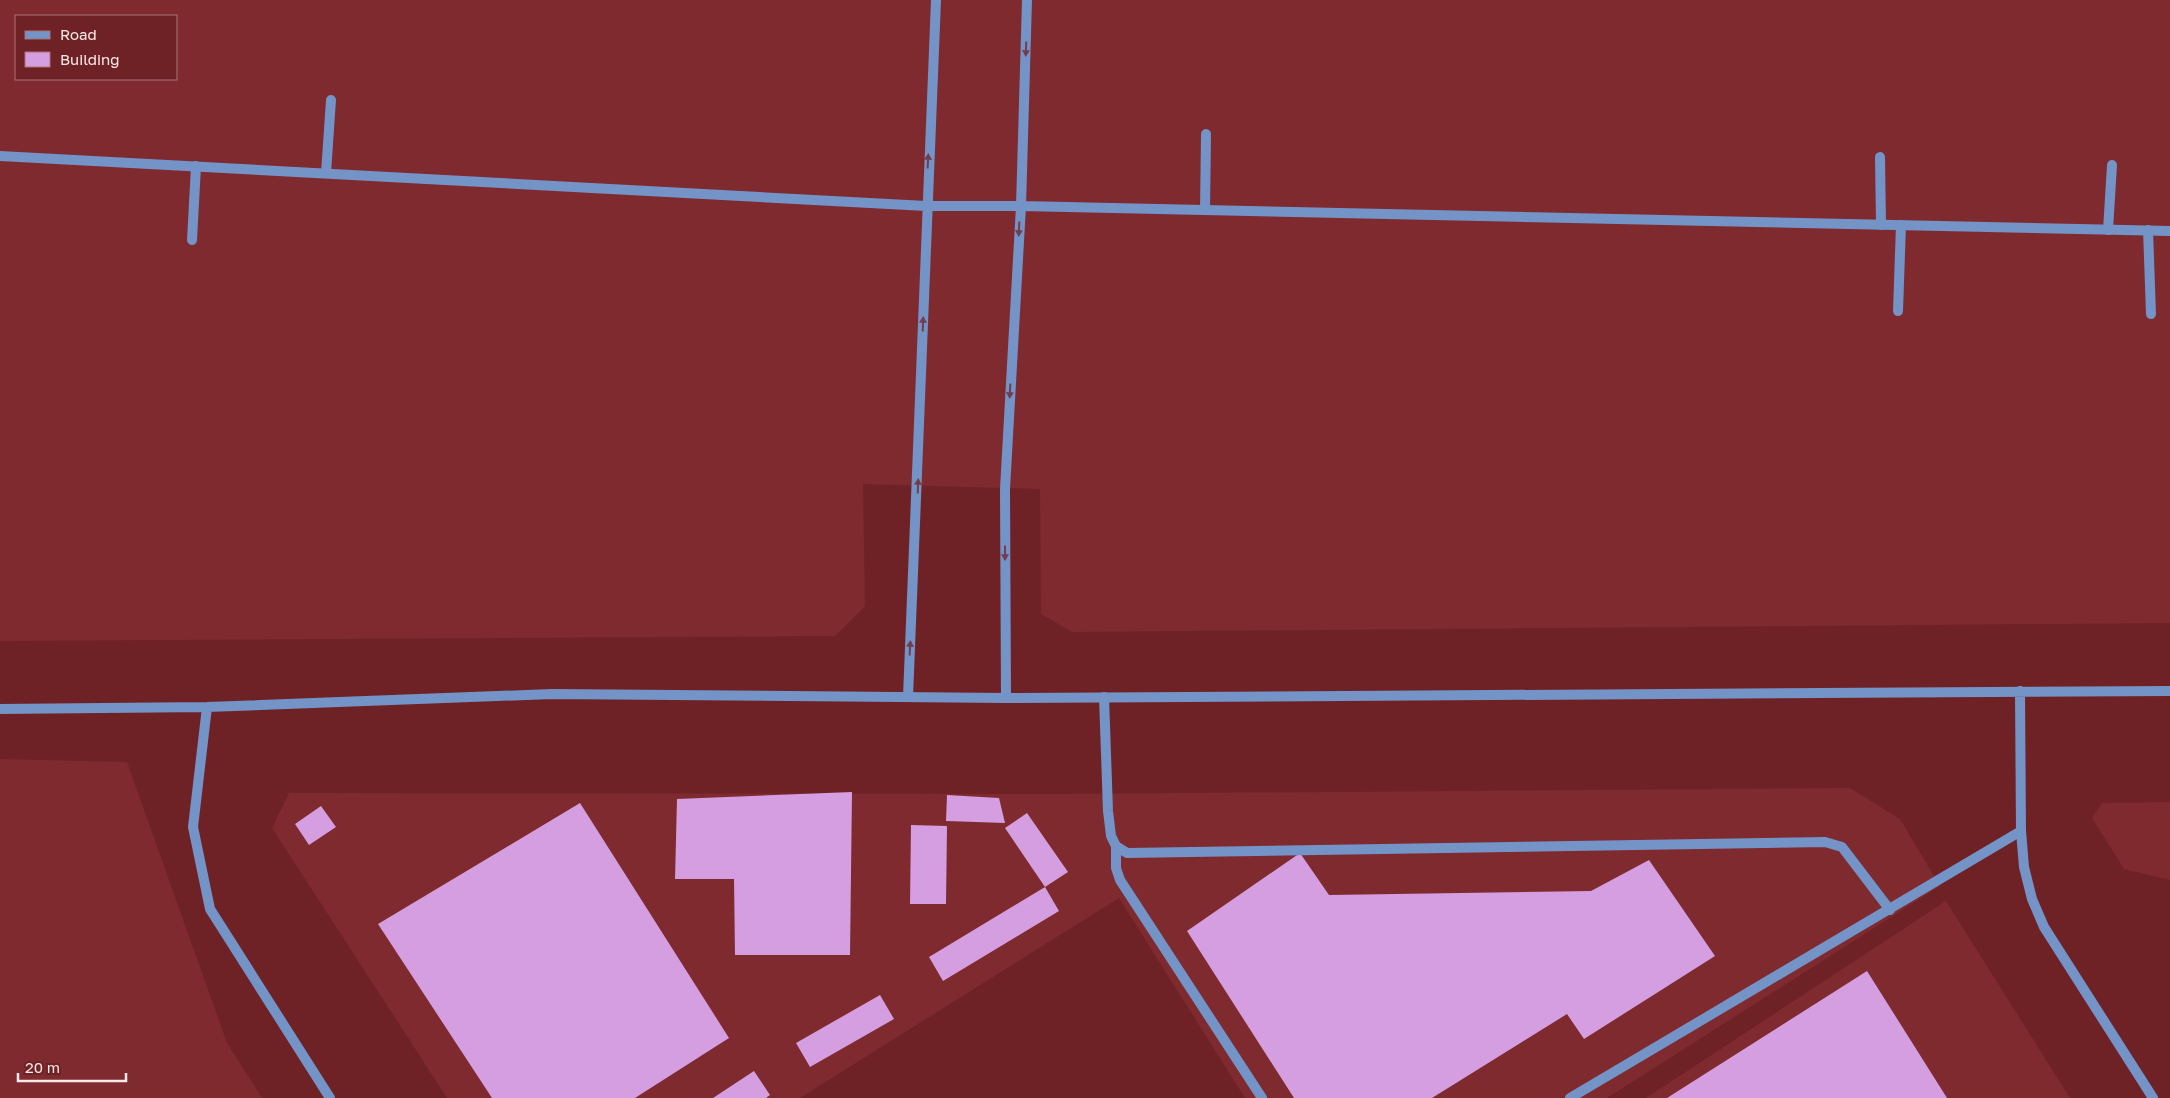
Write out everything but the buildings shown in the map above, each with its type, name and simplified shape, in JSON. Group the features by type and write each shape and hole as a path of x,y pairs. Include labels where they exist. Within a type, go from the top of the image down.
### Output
{"street":[{"path":"908,697 918,485 926,206 936,0"},
{"path":"1006,698 1005,489 1021,206 1027,0"},
{"path":"326,173 331,100"},
{"path":"1205,210 1206,134"},
{"path":"0,156 926,206 1021,206 2170,231"},
{"path":"1880,157 1881,225"},
{"path":"2108,230 2112,164"},
{"path":"192,240 196,166"},
{"path":"1898,311 1901,225"},
{"path":"2148,230 2152,314"},
{"path":"2020,691 2021,831 2024,867 2032,898 2044,927 2153,1098"},
{"path":"0,709 207,707 552,694 1006,698 2170,691"},
{"path":"1104,697 1108,811 1111,836 1116,846 1116,868 1120,880 1262,1098"},
{"path":"207,707 193,827 210,909 330,1098"},
{"path":"1570,1098 2021,831"},
{"path":"1116,846 1127,853 1825,842 1842,846 1890,910"}],"shaded area":[{"path":"0,0 2170,0 2170,623 1072,632 1041,614 1040,489 863,484 865,606 835,636 0,641"},
{"path":"0,759 127,762 227,1043 262,1098 0,1098"},
{"path":"1850,788 1900,819 1940,886 1607,1098 1245,1098 1119,898 800,1098 447,1098 272,828 289,793 1055,794"},
{"path":"2170,802 2170,880 2124,869 2092,818 2102,803"},
{"path":"1946,901 2070,1098 1646,1098"}]}
